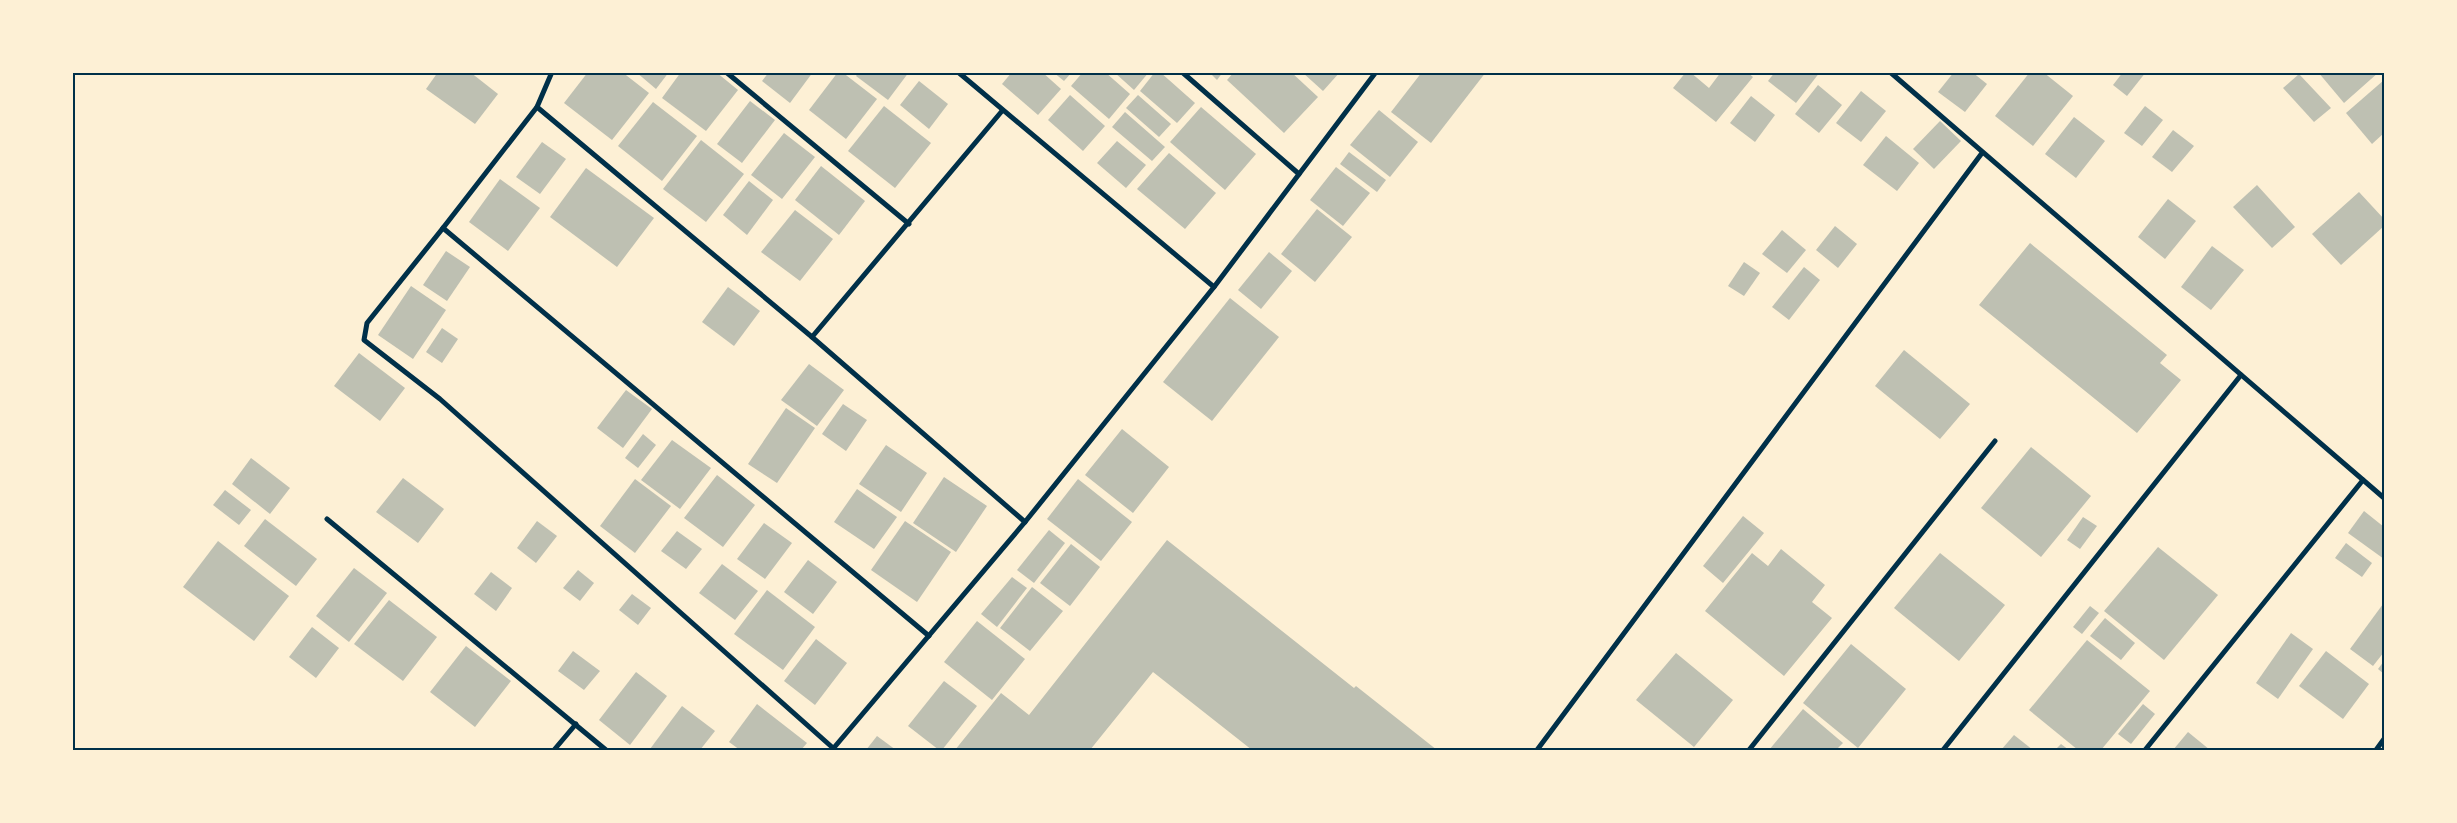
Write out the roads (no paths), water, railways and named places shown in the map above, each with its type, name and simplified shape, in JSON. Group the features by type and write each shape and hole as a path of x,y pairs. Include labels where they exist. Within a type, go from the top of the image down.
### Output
{"street":[{"path":"552,72 537,107 444,228 367,323 364,340 440,399 833,749 1025,522 1214,287 1376,72"},
{"path":"726,72 909,224"},
{"path":"958,72 1002,111 1214,287"},
{"path":"1182,72 1299,174"},
{"path":"1890,72 2384,498"},
{"path":"537,107 812,337 1025,522"},
{"path":"812,337 909,224 1002,111"},
{"path":"1538,750 1982,153"},
{"path":"444,228 929,636"},
{"path":"1943,750 2241,375"},
{"path":"1749,750 1995,442"},
{"path":"2146,750 2363,480"},
{"path":"327,519 606,750"},
{"path":"554,750 576,724"},
{"path":"2376,750 2384,739"}]}
